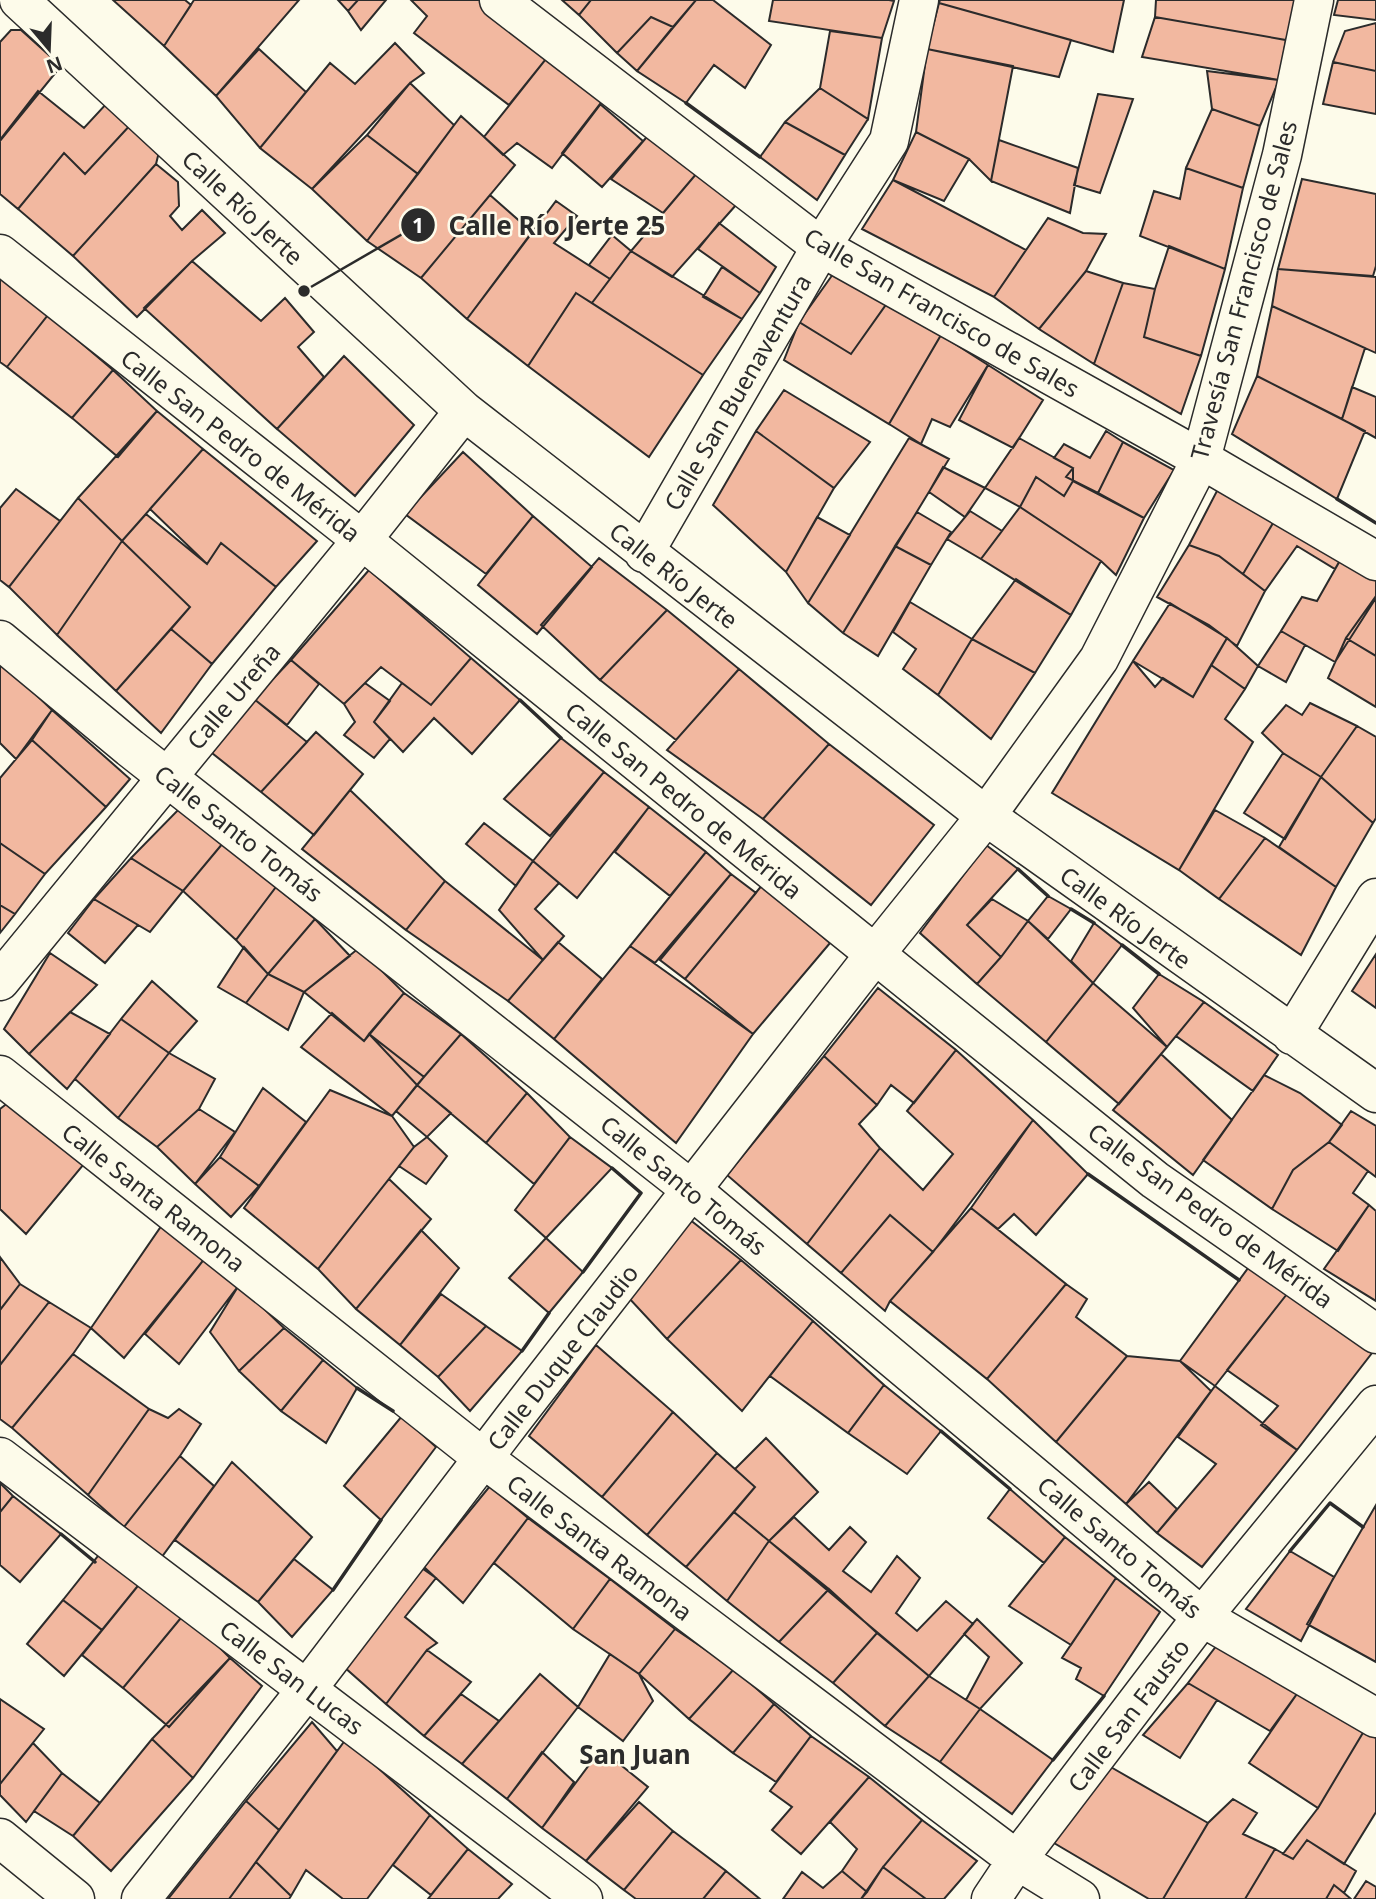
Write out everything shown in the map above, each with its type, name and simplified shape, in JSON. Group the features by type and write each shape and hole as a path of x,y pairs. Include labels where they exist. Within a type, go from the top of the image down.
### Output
{"street":[{"path":"0,4 3,0"},
{"name":"Calle Río Jerte","path":"19,0 464,411 986,816 1376,1093"},
{"name":"Calle San Francisco de Sales","path":"499,0 821,247 1201,459 1376,561"},
{"name":"Calle San Buenaventura","path":"644,553 821,247 889,141 919,0"},
{"name":"Travesía San Francisco de Sales","path":"986,816 1099,659 1201,459 1282,155 1314,0"},
{"name":"Calle San Pedro de Mérida","path":"0,254 362,540 1155,1180 1376,1334"},
{"name":"Calle Ureña","path":"0,981 362,540 464,411"},
{"name":"Calle Santo Tomás","path":"0,639 167,776 693,1191 1202,1617 1376,1718"},
{"name":"Calle Duque Claudio","path":"141,1899 307,1689 875,954 986,816"},
{"path":"1292,1035 1376,898"},
{"name":"Calle Santa Ramona","path":"0,1075 483,1458 1017,1860 1080,1899"},
{"name":"Calle San Fausto","path":"991,1899 1017,1860 1202,1617 1376,1405"},
{"name":"Calle San Lucas","path":"0,1457 583,1899"},
{"path":"0,1838 75,1899"}],"building":[{"path":"113,0 185,0 191,5 164,46"},
{"path":"194,0 299,0 216,96 164,46"},
{"path":"338,0 358,0 348,11"},
{"path":"358,0 386,0 361,30 348,11"},
{"path":"411,0 484,0 550,54 509,105 414,33 427,16"},
{"path":"562,0 591,0 579,15"},
{"path":"591,0 696,0 673,27 651,17 617,53 579,15"},
{"path":"696,0 713,0 771,45 745,88 714,65 686,103 637,71"},
{"path":"773,0 894,1 882,38 769,21"},
{"path":"940,0 1124,0 1113,52 939,3"},
{"path":"1156,0 1300,0 1286,40 1155,17"},
{"path":"1338,0 1376,0 1376,20 1334,15"},
{"path":"939,3 1071,40 1059,77 927,49"},
{"path":"651,17 673,27 637,71 617,53"},
{"path":"1155,17 1286,40 1279,80 1142,57"},
{"path":"1376,23 1376,71 1333,62 1345,31"},
{"path":"11,30 21,30 61,66 0,141 0,42"},
{"path":"830,31 882,38 868,119 820,88"},
{"path":"395,43 424,73 410,83 312,189 260,148 330,63 355,84"},
{"path":"259,49 306,92 260,148 216,96"},
{"path":"927,49 1013,66 991,181 969,159 916,132"},
{"path":"550,54 606,97 552,168 517,143 503,155 484,137"},
{"path":"1333,62 1376,71 1376,114 1323,104"},
{"path":"1207,71 1279,80 1260,126 1212,109"},
{"path":"410,83 454,125 418,174 367,135"},
{"path":"820,88 868,119 845,155 785,122"},
{"path":"38,91 84,128 107,103 133,122 85,174 64,153 18,209 0,194 0,140"},
{"path":"1098,94 1133,99 1100,193 1074,185"},
{"path":"600,104 643,141 602,187 562,153"},
{"path":"1212,109 1260,126 1243,188 1186,168"},
{"path":"461,116 515,165 421,278 367,241"},
{"path":"133,122 160,148 156,164 73,256 18,209 64,153 85,174"},
{"path":"785,122 845,155 817,200 760,157"},
{"path":"651,132 697,173 663,213 611,179"},
{"path":"916,132 969,159 944,201 893,180"},
{"path":"367,135 418,174 367,241 312,189"},
{"path":"999,140 1078,168 1070,213 991,181"},
{"path":"156,164 178,182 179,206 170,216 182,230 202,210 225,233 192,261 137,317 73,256"},
{"path":"1186,168 1243,188 1225,269 1140,236 1154,191 1180,199"},
{"path":"697,173 736,205 672,277 631,251"},
{"path":"1302,179 1376,194 1376,266 1373,276 1278,269"},
{"path":"893,180 1026,250 994,297 862,229"},
{"path":"490,195 532,232 467,319 421,278"},
{"path":"556,201 577,216 554,243 610,279 592,303 576,293 528,366 467,319"},
{"path":"1048,218 1083,233 1106,234 1086,271 1039,329 994,297"},
{"path":"719,223 776,267 760,293 698,249"},
{"path":"612,235 631,251 610,279 589,265"},
{"path":"1169,246 1225,269 1201,356 1144,337 1155,289"},
{"path":"631,251 742,319 703,375 592,303"},
{"path":"192,261 261,321 285,298 314,332 298,347 324,377 277,429 144,308"},
{"path":"722,267 760,293 742,319 703,297"},
{"path":"838,267 890,299 851,354 799,322"},
{"path":"1278,269 1376,277 1376,353 1272,306"},
{"path":"1086,271 1123,283 1094,364 1039,329"},
{"path":"0,273 48,315 7,367 0,362"},
{"path":"1123,283 1155,289 1144,337 1201,356 1181,414 1094,364"},
{"path":"576,293 703,375 649,457 528,366"},
{"path":"890,299 941,335 889,424 784,360 799,322 851,354"},
{"path":"1272,306 1365,348 1342,419 1257,376"},
{"path":"48,315 113,370 72,418 7,367"},
{"path":"941,335 988,365 950,427 932,419 921,444 889,424"},
{"path":"344,356 414,425 355,496 277,429"},
{"path":"988,365 1043,400 1013,448 959,420"},
{"path":"113,370 157,411 118,457 72,418"},
{"path":"1257,376 1365,431 1337,499 1232,434"},
{"path":"1352,387 1376,397 1376,438 1342,419"},
{"path":"784,390 870,442 834,488 756,431"},
{"path":"157,411 203,449 122,541 78,498"},
{"path":"756,431 834,488 786,572 713,505"},
{"path":"1106,431 1123,442 1098,493 1066,477 1073,468 1054,458 1064,444 1090,458"},
{"path":"909,438 949,459 843,633 808,603"},
{"path":"1019,438 1073,468 1073,481 1064,496 1036,477 1020,507 985,488"},
{"path":"1123,442 1174,470 1144,518 1098,493"},
{"path":"203,449 317,541 276,587 221,543 207,564 150,509"},
{"path":"463,452 533,516 486,574 405,514"},
{"path":"943,467 985,488 965,517 929,492"},
{"path":"1036,477 1064,496 1073,481 1144,518 1116,575 1101,561 1020,507"},
{"path":"1219,487 1276,518 1243,574 1219,556 1189,545"},
{"path":"16,489 60,521 9,587 0,580 0,508"},
{"path":"78,498 122,541 57,635 9,587"},
{"path":"1020,507 1101,561 1071,615 981,559"},
{"path":"970,511 1002,531 981,559 947,539"},
{"path":"917,512 951,532 931,565 895,546"},
{"path":"146,514 207,564 221,543 276,587 212,664 171,629 190,607 122,541"},
{"path":"533,516 592,567 537,634 478,585"},
{"path":"817,517 850,535 808,603 786,572"},
{"path":"1276,518 1342,557 1335,569 1297,546 1265,591 1243,574"},
{"path":"122,541 190,607 116,691 57,635"},
{"path":"1189,545 1219,556 1265,591 1237,646 1209,625 1157,597"},
{"path":"895,546 931,565 878,656 843,633"},
{"path":"1342,557 1376,577 1376,598 1335,662 1281,631 1302,597 1317,601"},
{"path":"599,558 667,610 600,680 541,625"},
{"path":"369,570 471,658 431,705 381,667 344,704 291,660"},
{"path":"1016,579 1071,615 1035,673 972,639"},
{"path":"1376,596 1376,656 1346,638"},
{"path":"910,602 972,639 938,695 903,669 916,649 893,632"},
{"path":"1170,603 1227,638 1193,697 1133,661"},
{"path":"667,610 739,669 676,740 600,680"},
{"path":"171,629 212,664 161,733 116,691"},
{"path":"1281,631 1305,645 1286,682 1258,666"},
{"path":"1227,638 1258,666 1245,689 1211,665"},
{"path":"1346,638 1376,656 1376,707 1328,678"},
{"path":"972,639 1035,673 991,739 938,695"},
{"path":"471,658 520,700 472,754 434,718 403,752 374,722 402,683 431,705"},
{"path":"0,660 52,710 16,759 0,743"},
{"path":"291,660 319,684 287,725 254,699"},
{"path":"1133,661 1155,687 1163,678 1193,697 1211,665 1245,689 1225,719 1253,742 1179,870 1052,793"},
{"path":"739,669 829,744 763,819 667,750"},
{"path":"365,683 390,701 374,722 390,739 374,758 344,735 355,722 344,704"},
{"path":"254,699 307,742 261,792 212,753"},
{"path":"1310,703 1357,726 1321,777 1283,753 1262,733 1286,705 1302,715"},
{"path":"52,710 130,779 106,807 32,740"},
{"path":"1357,726 1376,737 1376,818 1373,823 1321,777"},
{"path":"316,732 363,774 314,835 261,792"},
{"path":"561,738 604,772 550,836 504,799"},
{"path":"32,740 106,807 45,874 0,843 0,778"},
{"path":"829,744 934,825 871,905 763,819"},
{"path":"1283,753 1321,777 1285,839 1244,813"},
{"path":"604,772 649,807 577,898 533,861"},
{"path":"1321,777 1373,823 1336,887 1279,847"},
{"path":"350,790 445,881 406,930 302,849"},
{"path":"649,807 706,852 670,896 615,852"},
{"path":"179,809 223,843 183,891 131,858"},
{"path":"1215,810 1265,838 1219,899 1179,870"},
{"path":"484,823 533,861 516,886 466,844"},
{"path":"1265,838 1336,887 1301,955 1219,899"},
{"path":"0,843 45,874 15,914 0,905"},
{"path":"223,843 276,887 236,940 183,891"},
{"path":"986,845 1018,869 967,925 1001,957 977,984 920,933"},
{"path":"706,852 731,874 655,963 630,946"},
{"path":"131,858 183,891 150,932 94,899"},
{"path":"533,861 559,883 535,909 564,936 543,960 499,910"},
{"path":"731,874 756,893 685,979 660,960"},
{"path":"445,881 543,960 508,1001 406,930"},
{"path":"763,884 830,943 753,1034 685,979"},
{"path":"276,887 315,919 268,974 236,940"},
{"path":"1048,896 1071,909 1048,939 1028,921"},
{"path":"94,899 138,925 105,963 68,933"},
{"path":"992,899 1028,921 1001,957 967,925"},
{"path":"0,905 15,914 0,933"},
{"path":"315,919 350,956 304,992 268,974"},
{"path":"1028,921 1093,983 1046,1042 977,984"},
{"path":"1094,923 1122,945 1093,983 1071,961"},
{"path":"558,942 602,979 554,1039 508,1001"},
{"path":"630,946 753,1034 676,1143 554,1039"},
{"path":"244,947 268,974 246,1003 218,987"},
{"path":"359,948 404,993 364,1041 304,992"},
{"path":"50,953 97,985 29,1054 4,1029"},
{"path":"1376,954 1376,1008 1352,991"},
{"path":"268,974 304,992 288,1030 246,1003"},
{"path":"1159,974 1204,1002 1167,1047 1133,1008"},
{"path":"152,981 197,1021 169,1053 121,1019"},
{"path":"1093,983 1167,1047 1119,1104 1046,1042"},
{"path":"878,988 956,1050 914,1103 891,1085 877,1105 824,1056"},
{"path":"404,993 461,1034 417,1085 369,1034"},
{"path":"1204,1002 1278,1055 1253,1091 1176,1036"},
{"path":"70,1012 110,1034 67,1089 29,1054"},
{"path":"332,1013 364,1041 369,1034 424,1077 392,1116 301,1047"},
{"path":"121,1019 169,1053 118,1118 75,1079"},
{"path":"461,1034 527,1093 486,1143 417,1085"},
{"path":"956,1050 1033,1120 933,1252 890,1215 841,1273 807,1244 880,1148 923,1190 953,1154 907,1111"},
{"path":"169,1053 215,1079 199,1109 157,1147 118,1118"},
{"path":"1161,1054 1232,1120 1193,1175 1113,1110"},
{"path":"824,1056 877,1105 859,1124 880,1148 807,1244 727,1175"},
{"path":"1264,1075 1300,1093 1342,1125 1329,1142 1293,1170 1272,1209 1203,1160"},
{"path":"417,1085 451,1113 427,1137 396,1111"},
{"path":"263,1088 306,1122 259,1186 220,1157"},
{"path":"330,1090 392,1116 414,1147 318,1269 244,1208"},
{"path":"527,1093 570,1137 534,1184 486,1143"},
{"path":"9,1102 84,1164 26,1234 0,1209 0,1109"},
{"path":"199,1109 235,1132 195,1184 157,1147"},
{"path":"1351,1111 1376,1126 1376,1177 1329,1142"},
{"path":"1033,1120 1088,1174 1036,1235 1014,1214 998,1229 971,1208"},
{"path":"427,1137 447,1156 426,1184 399,1166 414,1147"},
{"path":"570,1137 612,1168 546,1238 515,1210"},
{"path":"1329,1142 1368,1171 1353,1193 1369,1205 1338,1251 1272,1209 1293,1170"},
{"path":"220,1157 259,1186 231,1217 195,1184"},
{"path":"389,1179 431,1219 356,1309 318,1269"},
{"path":"1369,1205 1376,1211 1376,1301 1324,1269"},
{"path":"971,1208 1066,1284 987,1379 890,1301"},
{"path":"890,1215 933,1252 890,1301 885,1311 841,1273"},
{"path":"689,1219 741,1260 667,1339 627,1296"},
{"path":"162,1225 206,1257 124,1358 91,1328"},
{"path":"421,1230 459,1268 400,1345 356,1309"},
{"path":"546,1238 583,1272 549,1313 509,1278"},
{"path":"0,1257 20,1284 0,1310"},
{"path":"206,1257 239,1285 179,1364 145,1334"},
{"path":"741,1260 813,1321 742,1411 667,1339"},
{"path":"1251,1264 1287,1294 1215,1386 1180,1361"},
{"path":"20,1284 49,1302 0,1365 0,1310"},
{"path":"1066,1284 1087,1299 1076,1317 1127,1356 1056,1442 987,1379"},
{"path":"239,1285 284,1328 239,1371 210,1332"},
{"path":"441,1294 486,1326 438,1377 400,1345"},
{"path":"1287,1294 1372,1353 1297,1450 1261,1425 1278,1406 1227,1370"},
{"path":"49,1302 91,1328 12,1428 0,1419 0,1365"},
{"path":"813,1321 884,1385 848,1433 770,1376"},
{"path":"486,1326 522,1351 470,1411 438,1377"},
{"path":"284,1328 323,1360 281,1411 239,1371"},
{"path":"596,1345 673,1412 602,1497 529,1436"},
{"path":"73,1354 149,1409 88,1495 12,1428"},
{"path":"1127,1356 1180,1361 1211,1391 1126,1504 1056,1442"},
{"path":"323,1360 357,1388 326,1443 281,1411"},
{"path":"884,1385 941,1431 907,1474 848,1433"},
{"path":"1215,1386 1297,1450 1202,1567 1157,1533 1216,1464 1178,1437"},
{"path":"149,1409 168,1418 179,1409 201,1424 180,1456 124,1527 88,1495"},
{"path":"673,1412 717,1453 647,1535 602,1497"},
{"path":"402,1416 436,1447 381,1520 344,1486"},
{"path":"766,1438 818,1492 769,1541 734,1512 755,1487 735,1469"},
{"path":"717,1453 755,1487 686,1567 647,1535"},
{"path":"180,1456 214,1486 161,1558 124,1527"},
{"path":"232,1462 312,1537 258,1602 175,1540"},
{"path":"1149,1482 1177,1509 1157,1533 1126,1504"},
{"path":"0,1483 13,1496 0,1512"},
{"path":"490,1486 528,1518 463,1603 424,1567"},
{"path":"1010,1489 1065,1537 1044,1563 988,1518"},
{"path":"13,1496 61,1534 20,1582 0,1565 0,1512"},
{"path":"1376,1505 1376,1662 1307,1624"},
{"path":"734,1512 769,1541 727,1601 686,1567"},
{"path":"794,1517 829,1550 850,1527 866,1542 843,1571 871,1592 897,1556 920,1578 896,1613 917,1631 946,1601 973,1624 929,1676 769,1541"},
{"path":"528,1518 610,1579 573,1629 494,1563"},
{"path":"1065,1537 1116,1578 1071,1645 1009,1606"},
{"path":"769,1541 829,1589 779,1642 727,1601"},
{"path":"102,1551 141,1582 102,1630 63,1600"},
{"path":"1290,1551 1334,1577 1301,1641 1246,1609"},
{"path":"294,1559 333,1590 292,1637 258,1602"},
{"path":"413,1562 436,1578 405,1617 437,1643 427,1650 386,1704 343,1666"},
{"path":"1116,1578 1160,1612 1104,1696 1076,1679 1081,1668 1062,1658"},
{"path":"610,1579 675,1629 639,1674 573,1629"},
{"path":"141,1582 185,1613 123,1688 82,1655"},
{"path":"829,1589 877,1633 833,1683 779,1642"},
{"path":"63,1600 102,1630 64,1676 27,1644"},
{"path":"185,1613 230,1658 169,1727 123,1688"},
{"path":"977,1619 1022,1663 980,1709 966,1700 989,1657 964,1634"},
{"path":"675,1629 734,1669 689,1719 639,1674"},
{"path":"877,1633 929,1676 885,1726 833,1683"},
{"path":"1217,1645 1299,1691 1270,1731 1188,1683"},
{"path":"427,1650 471,1682 424,1736 386,1704"},
{"path":"610,1654 639,1674 653,1701 623,1741 578,1707"},
{"path":"230,1658 262,1686 193,1778 152,1739"},
{"path":"734,1669 774,1704 733,1753 689,1719"},
{"path":"540,1674 578,1707 507,1799 462,1764"},
{"path":"929,1676 980,1709 940,1762 885,1726"},
{"path":"1188,1683 1217,1700 1180,1758 1143,1735"},
{"path":"1299,1691 1364,1731 1318,1808 1249,1763"},
{"path":"461,1694 499,1721 462,1764 424,1736"},
{"path":"0,1699 44,1729 0,1784"},
{"path":"774,1704 811,1736 776,1782 733,1753"},
{"path":"980,1709 1053,1760 1012,1814 940,1762"},
{"path":"312,1722 337,1751 279,1830 246,1801"},
{"path":"1364,1731 1376,1738 1376,1812 1344,1864 1307,1840 1293,1859 1283,1854 1318,1808"},
{"path":"811,1736 869,1777 801,1854 772,1830 792,1807 770,1791"},
{"path":"152,1739 193,1778 111,1871 73,1836"},
{"path":"346,1739 430,1815 367,1899 343,1899 306,1870 291,1896 256,1862"},
{"path":"33,1743 62,1773 26,1822 0,1795 0,1784"},
{"path":"601,1749 648,1787 586,1861 542,1828"},
{"path":"542,1752 574,1782 542,1828 507,1799"},
{"path":"1109,1766 1208,1823 1163,1899 1149,1899 1054,1843"},
{"path":"62,1773 100,1803 73,1836 34,1811"},
{"path":"869,1777 922,1820 883,1867 867,1892 842,1871 857,1849 830,1822"},
{"path":"1233,1799 1257,1813 1243,1834 1275,1849 1245,1899 1163,1899 1208,1823"},
{"path":"246,1801 279,1830 229,1899 168,1899"},
{"path":"639,1802 673,1831 624,1890 586,1861"},
{"path":"430,1815 468,1849 431,1895 393,1865"},
{"path":"922,1820 977,1861 944,1899 926,1899 883,1867"},
{"path":"673,1831 726,1871 703,1899 636,1899 624,1890"},
{"path":"1307,1840 1356,1871 1344,1893 1334,1885 1326,1899 1245,1899 1275,1849 1293,1859"},
{"path":"468,1849 512,1884 498,1899 428,1899"},
{"path":"256,1862 291,1896 289,1899 229,1899"},
{"path":"883,1867 926,1899 861,1899"},
{"path":"726,1871 760,1899 703,1899"},
{"path":"842,1871 867,1892 861,1899 783,1899 802,1872 823,1888"},
{"path":"1366,1881 1376,1887 1376,1899 1354,1899"},
{"path":"1334,1885 1344,1893 1351,1899 1326,1899"}],"wall":[{"path":"686,103 760,157"},
{"path":"1337,499 1376,523"},
{"path":"520,700 561,738"},
{"path":"1018,869 1048,896"},
{"path":"1071,909 1094,923"},
{"path":"1122,945 1159,974"},
{"path":"583,1272 641,1193 612,1168"},
{"path":"1088,1174 1239,1280"},
{"path":"522,1351 549,1313"},
{"path":"357,1388 393,1411"},
{"path":"941,1431 1010,1489"},
{"path":"1290,1551 1330,1503 1363,1527"},
{"path":"333,1590 381,1520"},
{"path":"61,1534 95,1562"},
{"path":"1053,1760 1104,1696"}],"place":[{"name":"Calle Río Jerte 25","path":"304,291"}],"district":[{"name":"San Juan","path":"635,1754"}]}
